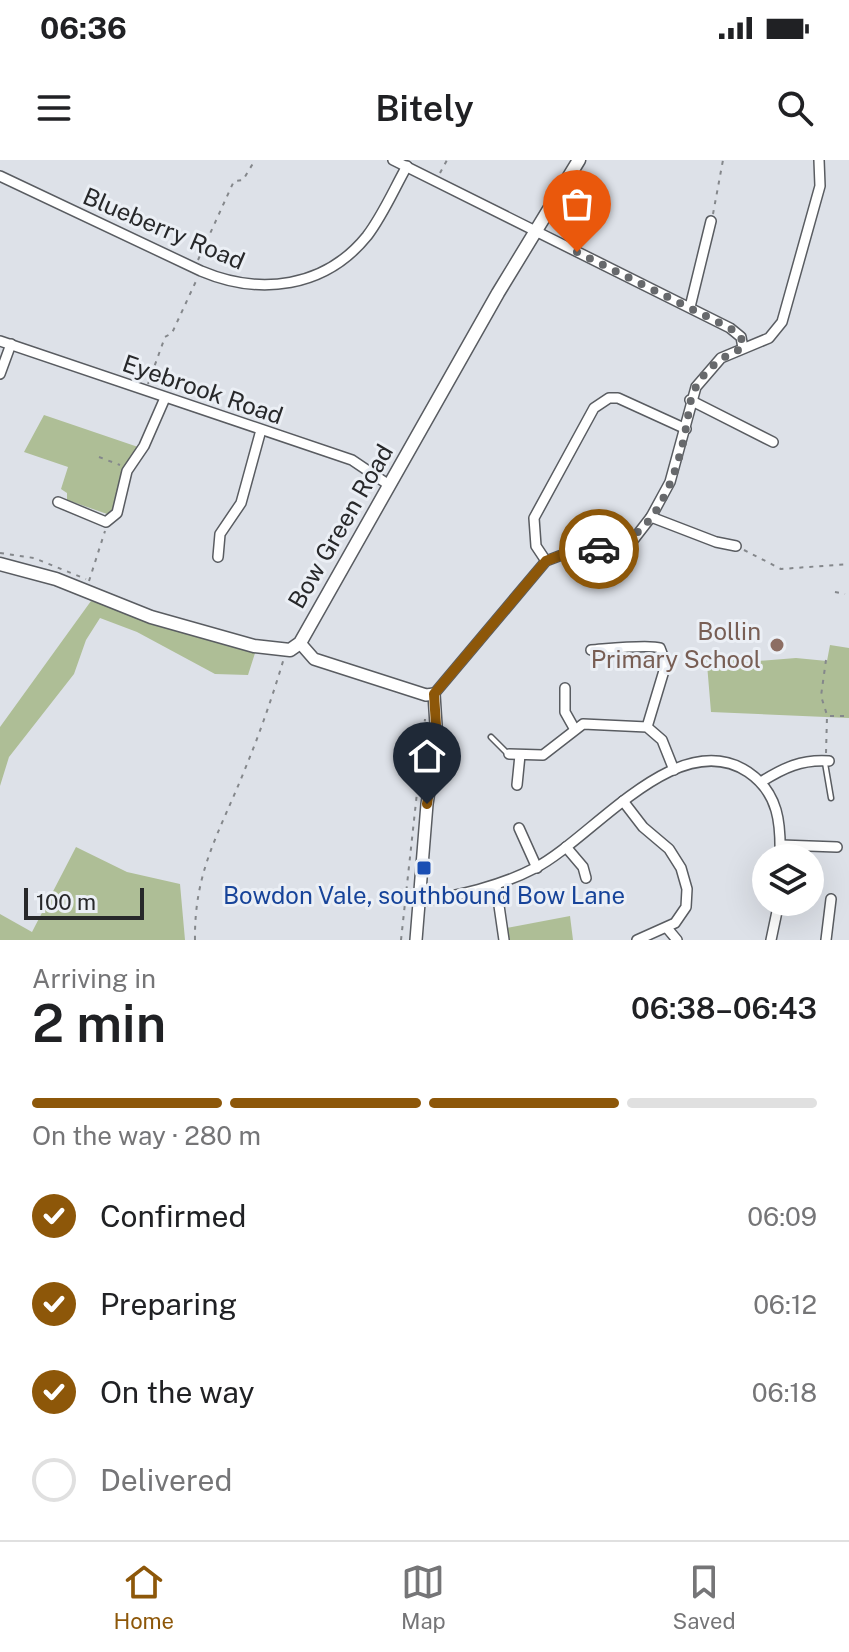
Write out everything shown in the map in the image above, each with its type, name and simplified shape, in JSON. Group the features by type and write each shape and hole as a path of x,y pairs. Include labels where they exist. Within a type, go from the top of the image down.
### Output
{"main road":[{"name":"Bow Green Road","path":"287,650 300,643 536,229 579,160"},
{"path":"0,564 56,579 151,617 254,646 287,650"}],"street":[{"path":"393,160 730,328 741,337 743,348"},
{"path":"300,643 314,659 426,695 434,694 546,561 567,553 620,547 634,539 651,517 670,482 686,429 690,400 712,366 743,348 769,338 787,310 820,186 819,160"},
{"name":"Blueberry Road","path":"0,176 224,281 255,287 297,282 329,268 367,235 407,166"},
{"path":"690,307 711,221"},
{"name":"Eyebrook Road","path":"0,341 352,460 389,485"},
{"path":"0,374 11,344"},
{"path":"58,502 106,522 117,513 128,468 144,446 165,398"},
{"path":"546,561 536,546 534,518 594,408 609,398 618,398 686,429"},
{"path":"690,400 773,442"},
{"path":"218,557 220,534 241,503 261,430"},
{"path":"651,517 716,542 736,546"},
{"path":"591,650 616,651 651,645 660,648 666,664 647,727"},
{"path":"565,688 565,712 574,728"},
{"path":"416,940 437,741 434,694"},
{"path":"517,785 514,754 543,755 559,745 574,728 593,722 647,727 662,740 674,770"},
{"path":"419,902 496,885 537,868 623,801 674,770 697,761 722,759 761,782 781,821 781,844"},
{"path":"761,782 782,768 802,762 826,761"},
{"path":"623,801 643,827 669,849 686,878 686,907 667,928 637,940"},
{"path":"519,828 537,868"},
{"path":"566,847 583,867 586,878"},
{"path":"824,847 837,847"},
{"path":"496,885 504,940"},
{"path":"826,940 831,899"},
{"path":"771,940 776,916"},
{"path":"667,928 677,940"}],"lane":[{"path":"491,737 514,754"},
{"path":"826,761 831,798"}],"path":[{"path":"145,391 165,337 172,333 234,181 243,180 255,160"},
{"path":"434,183 447,160"},
{"path":"711,221 723,160"},
{"path":"99,457 128,468"},
{"path":"89,581 103,545 106,522"},
{"path":"736,546 781,569 849,564"},
{"path":"835,592 845,594"},
{"path":"195,940 195,899 212,840 246,768 287,650"},
{"path":"826,660 821,696 827,716 826,761"},
{"path":"827,716 849,716"},
{"path":"401,940 425,719"}],"green space":[{"path":"44,415 141,448 116,510 110,515 67,500 67,493 61,489 68,467 24,452"},
{"path":"91,601 256,650 248,675 215,674 137,632 100,618 86,640 74,674 9,757 0,786 0,727"},
{"path":"830,645 849,648 849,718 711,712 706,652 746,662 796,658 827,661"},
{"path":"76,847 127,872 180,884 185,940 0,940 0,914 32,932"},
{"path":"570,916 573,940 510,940 506,928"}],"way so far":[{"path":"577,252 730,328 741,337 743,348 721,358 696,387 670,482 644,528 634,539 620,547 599,549"}],"place":[{"name":"Bollin Primary School","path":"777,645"},
{"name":"Bowdon Vale, southbound Bow Lane","path":"424,868"}],"route":[{"path":"427,804 437,741 434,694 546,561 567,553 599,549"}]}
